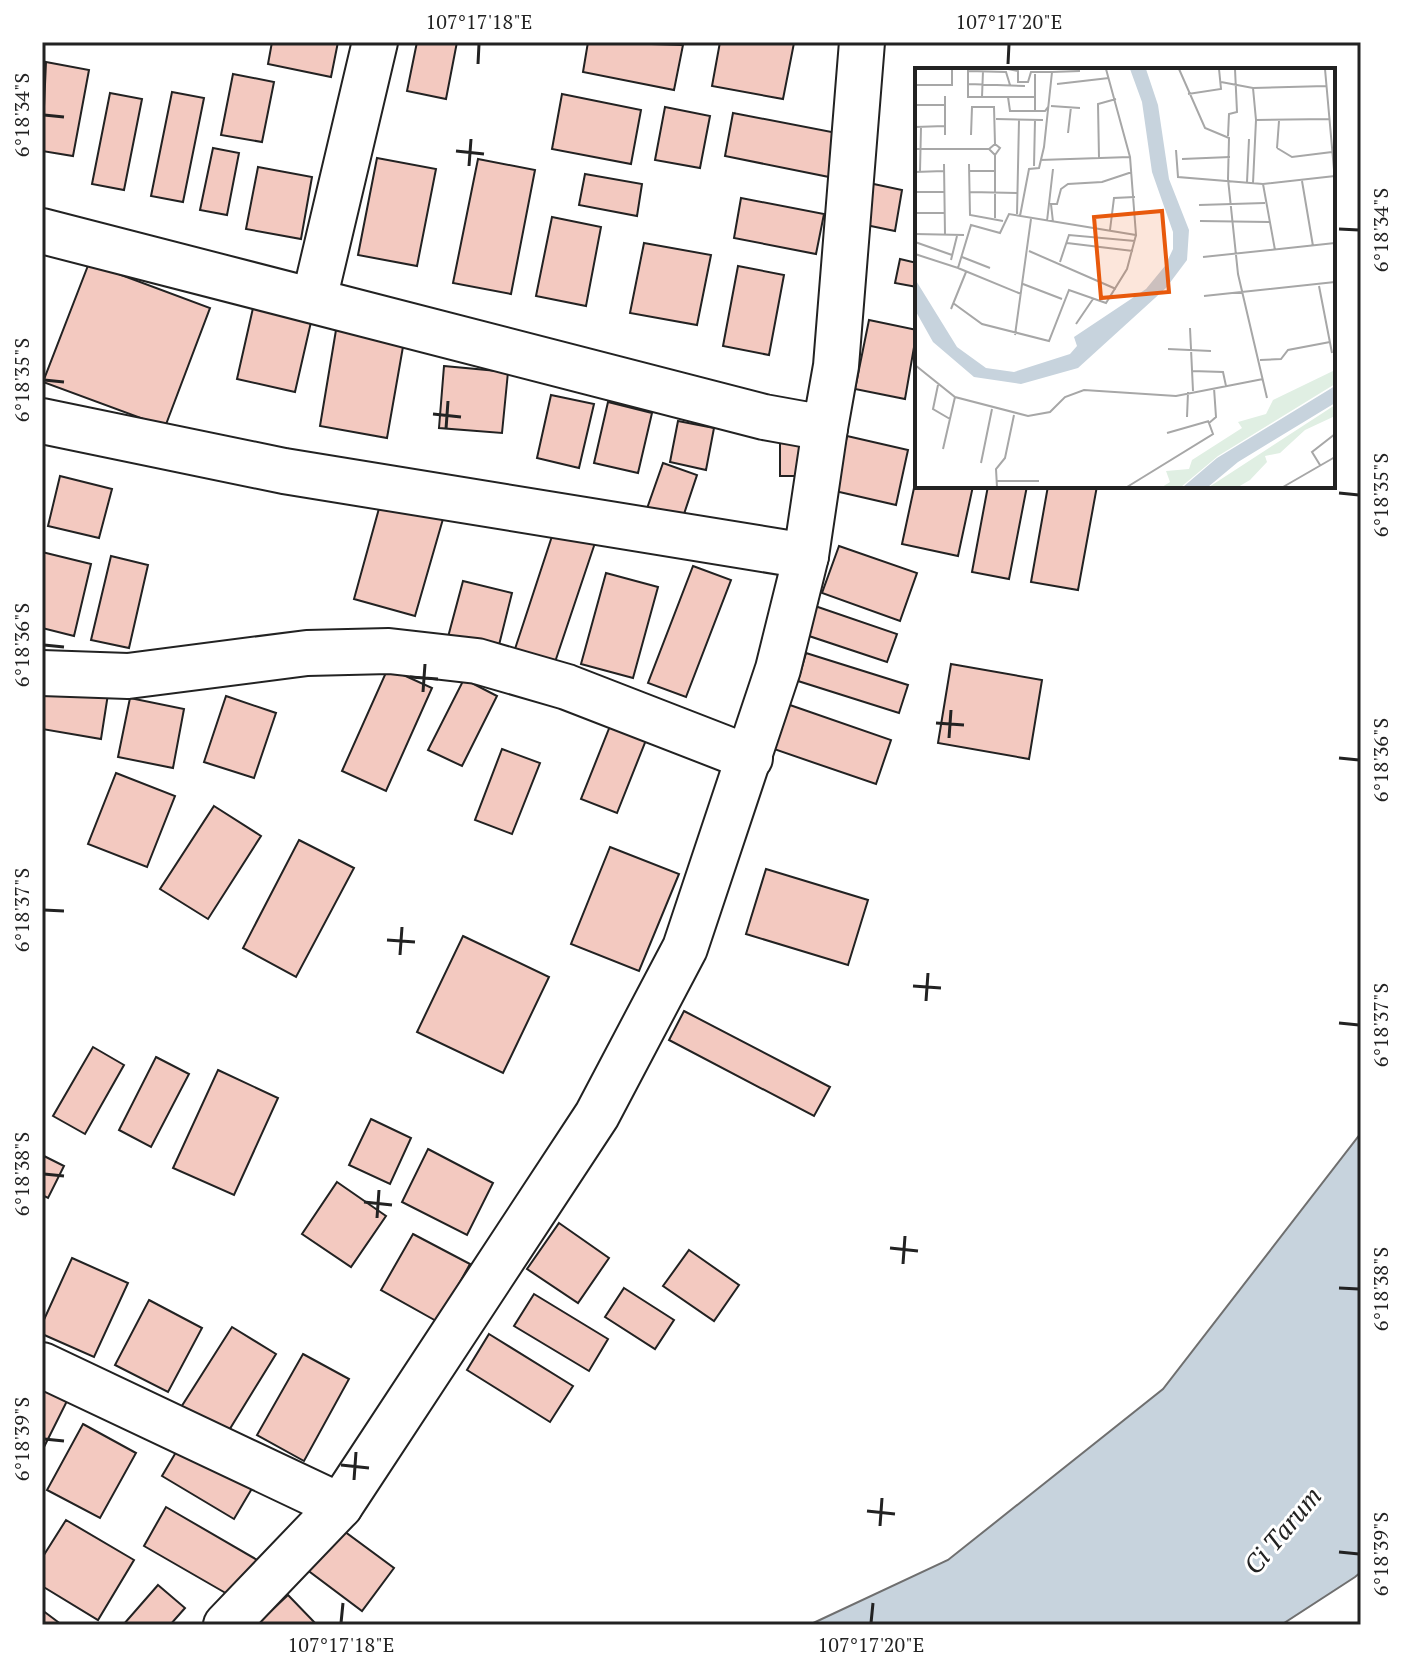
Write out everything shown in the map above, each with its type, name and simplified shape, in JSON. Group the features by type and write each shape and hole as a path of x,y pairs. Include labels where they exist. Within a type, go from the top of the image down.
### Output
{"street":[{"path":"314,300 375,42"},
{"path":"226,1625 340,1506 597,1115 685,948 778,669 806,556 836,366 862,42"},
{"path":"42,231 764,417 825,428"},
{"path":"42,421 284,471 806,556"},
{"path":"42,673 128,676 307,653 389,651 477,661 567,687 750,758"},
{"path":"42,1365 340,1506"}],"water":[{"name":"Ci Tarum","path":"1361,1133 1361,1572 1281,1625 809,1625 948,1560 1163,1389"}],"building":[{"path":"272,42 338,42 331,77 268,64"},
{"path":"417,42 457,42 446,99 407,91"},
{"path":"588,42 683,45 674,90 583,72"},
{"path":"720,42 794,43 783,99 712,86"},
{"path":"46,62 89,70 73,156 42,151"},
{"path":"233,74 274,82 262,142 221,135"},
{"path":"172,92 204,98 183,202 151,196"},
{"path":"110,93 142,99 124,190 92,184"},
{"path":"562,94 641,110 631,164 552,149"},
{"path":"665,107 710,116 700,168 655,160"},
{"path":"733,113 842,134 834,178 725,156"},
{"path":"213,148 239,153 227,215 200,210"},
{"path":"377,158 436,169 417,266 358,255"},
{"path":"478,159 535,170 511,294 453,283"},
{"path":"258,167 312,177 301,239 246,229"},
{"path":"585,174 642,184 637,216 579,205"},
{"path":"869,183 902,190 895,231 861,224"},
{"path":"741,198 824,214 816,254 734,238"},
{"path":"552,217 601,227 586,306 536,296"},
{"path":"644,243 711,255 697,325 630,313"},
{"path":"900,259 915,263 915,287 895,283"},
{"path":"89,263 210,308 165,427 43,382"},
{"path":"738,266 784,275 769,355 723,346"},
{"path":"253,308 311,322 295,392 237,379"},
{"path":"869,320 915,330 905,399 855,389"},
{"path":"336,330 404,341 387,438 320,426"},
{"path":"444,366 508,372 502,433 439,428"},
{"path":"551,395 594,404 579,468 537,458"},
{"path":"608,402 652,413 638,473 594,463"},
{"path":"678,421 714,428 706,470 670,462"},
{"path":"804,435 804,476 780,476 780,436"},
{"path":"847,436 908,450 896,505 835,491"},
{"path":"663,463 697,475 679,529 644,517"},
{"path":"60,476 112,489 99,538 48,526"},
{"path":"915,483 915,488 973,488 958,556 902,544"},
{"path":"988,488 1027,488 1009,579 972,572"},
{"path":"1048,488 1097,488 1078,590 1031,582"},
{"path":"383,494 445,512 415,616 354,599"},
{"path":"556,524 597,537 553,668 513,655"},
{"path":"839,546 917,573 900,621 822,593"},
{"path":"42,552 91,564 74,636 42,628"},
{"path":"111,556 148,565 129,648 91,640"},
{"path":"693,566 731,580 686,697 648,683"},
{"path":"606,573 658,587 633,678 581,664"},
{"path":"463,581 512,593 498,649 448,637"},
{"path":"815,606 897,634 887,662 806,635"},
{"path":"806,653 908,685 899,713 798,681"},
{"path":"951,664 1042,680 1029,759 938,743"},
{"path":"388,668 432,688 386,791 342,771"},
{"path":"464,679 497,696 462,766 428,750"},
{"path":"42,683 108,694 101,739 42,729"},
{"path":"226,696 276,713 254,778 204,762"},
{"path":"130,698 184,709 173,768 118,757"},
{"path":"787,704 891,740 876,784 771,748"},
{"path":"614,716 650,730 617,813 581,799"},
{"path":"502,749 540,763 512,834 475,820"},
{"path":"116,773 175,796 147,867 88,844"},
{"path":"214,806 261,836 208,919 160,889"},
{"path":"299,840 354,868 296,977 243,948"},
{"path":"610,847 679,874 639,971 571,944"},
{"path":"766,869 868,900 848,965 746,934"},
{"path":"463,936 549,977 503,1073 417,1032"},
{"path":"684,1011 830,1087 814,1116 669,1040"},
{"path":"93,1047 124,1065 85,1134 53,1116"},
{"path":"156,1057 189,1074 151,1147 119,1130"},
{"path":"218,1070 278,1098 234,1195 173,1168"},
{"path":"371,1119 411,1138 390,1184 349,1165"},
{"path":"428,1149 493,1183 467,1235 402,1202"},
{"path":"42,1155 64,1166 48,1198 42,1195"},
{"path":"337,1182 386,1216 351,1267 302,1234"},
{"path":"559,1223 609,1258 578,1303 527,1269"},
{"path":"413,1234 470,1264 438,1322 381,1290"},
{"path":"689,1250 739,1285 714,1321 663,1286"},
{"path":"72,1258 128,1283 94,1357 42,1334 42,1324"},
{"path":"624,1288 674,1320 655,1349 605,1317"},
{"path":"534,1294 608,1339 589,1371 514,1326"},
{"path":"149,1300 202,1328 168,1392 115,1365"},
{"path":"232,1327 276,1354 223,1440 178,1412"},
{"path":"489,1334 573,1386 550,1422 467,1370"},
{"path":"303,1354 349,1379 304,1461 257,1435"},
{"path":"42,1375 72,1391 42,1451"},
{"path":"83,1424 136,1453 100,1518 47,1490"},
{"path":"182,1442 254,1485 234,1519 162,1476"},
{"path":"166,1507 259,1561 236,1599 144,1546"},
{"path":"66,1520 134,1560 98,1620 42,1586 42,1558"},
{"path":"329,1520 394,1568 362,1611 298,1563"},
{"path":"158,1585 185,1608 170,1625 123,1625"},
{"path":"288,1595 317,1625 256,1625"},
{"path":"42,1610 62,1625 42,1625"}]}
